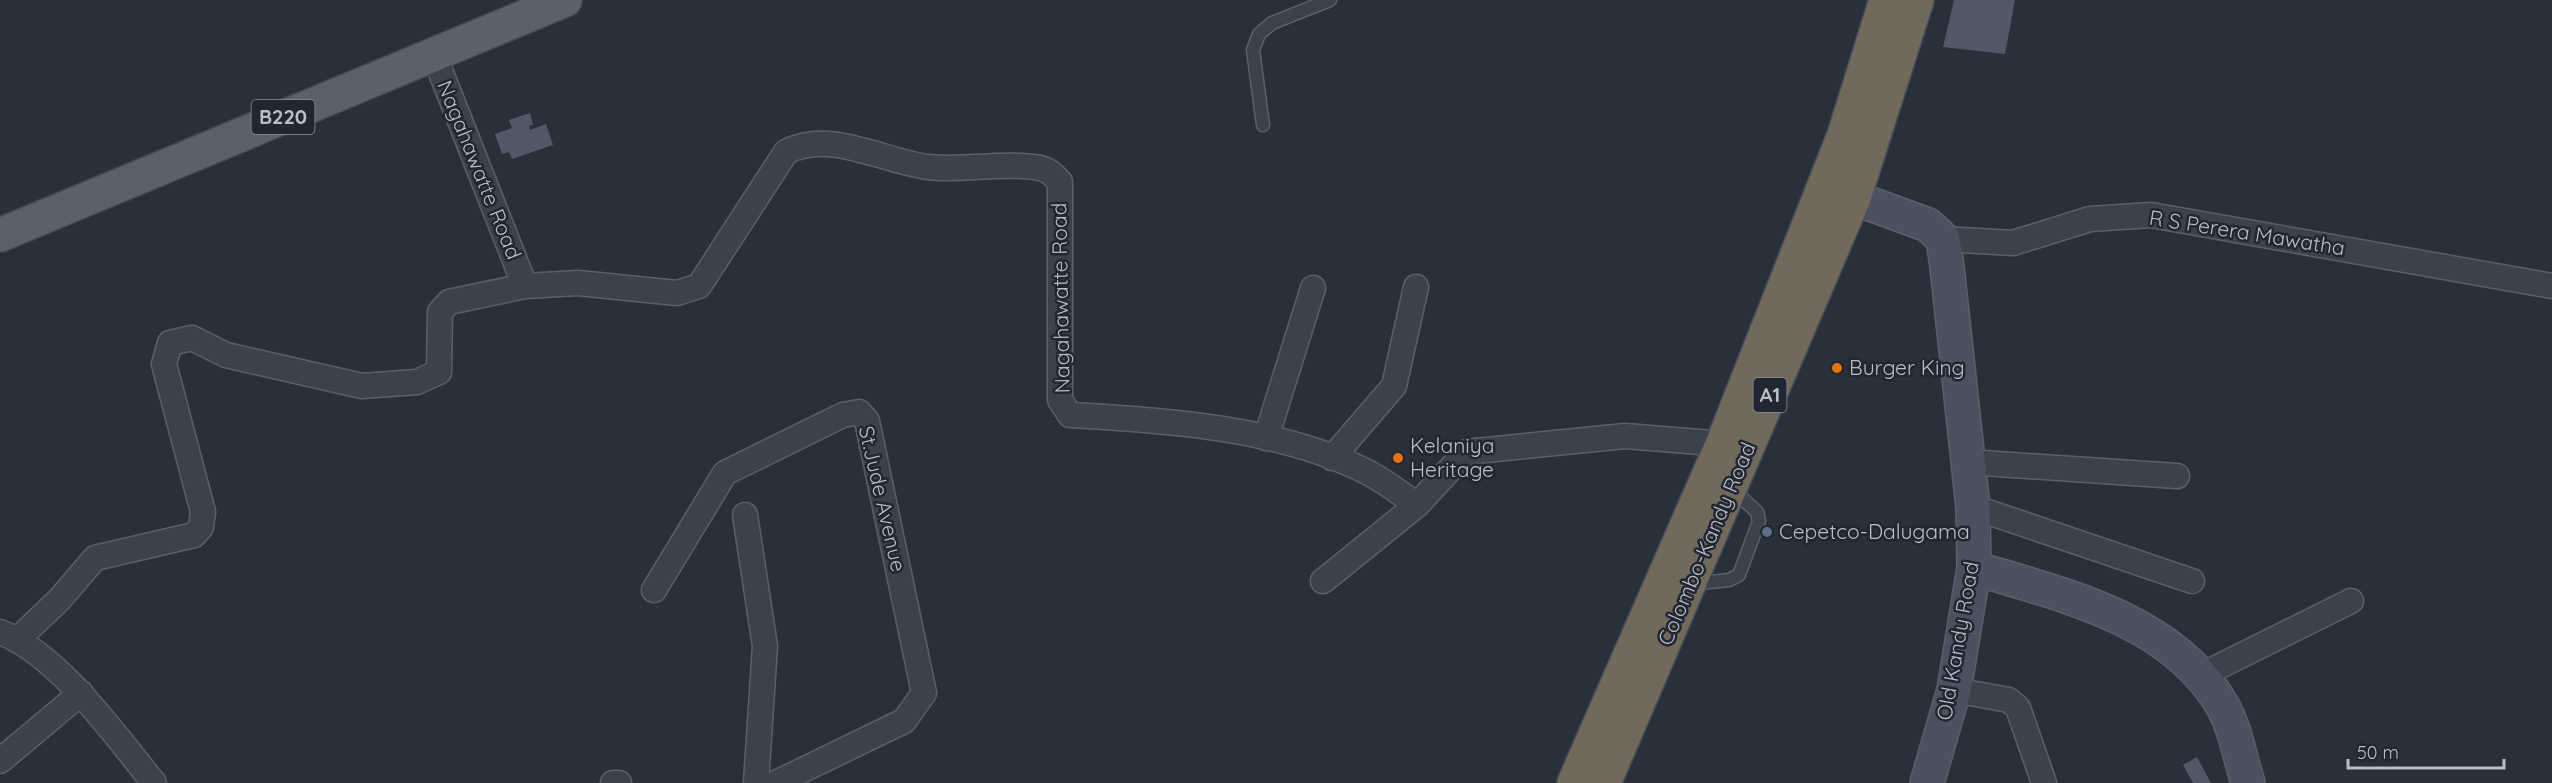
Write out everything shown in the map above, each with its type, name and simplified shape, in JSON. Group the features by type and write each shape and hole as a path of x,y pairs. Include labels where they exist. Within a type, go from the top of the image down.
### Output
{"highway":[{"name":"Colombo-Kandy Road","path":"1604,783 1730,488 1735,445 1844,135 1886,0"},
{"name":"Colombo-Kandy Road","path":"1574,783 1854,198 1917,0"}],"main road":[{"name":"B220","path":"0,235 565,0"}],"street":[{"name":"Nagahawatte Road","path":"434,55 525,286"},
{"name":"Nagahawatte Road","path":"9,635 59,600 95,558 194,535 201,527 203,512 164,364 170,343 192,338 226,355 362,386 417,382 439,372 441,312 449,302 525,286 578,283 677,293 699,286 786,152 800,144 824,143 928,167 1033,167 1051,171 1060,182 1060,400 1070,414 1159,419 1297,444 1368,473 1417,505"},
{"path":"1854,198 1928,225 1943,238"},
{"name":"R S Perera Mawatha","path":"1943,238 2013,243 2090,219 2151,215 2552,286"},
{"name":"Old Kandy Road","path":"1927,783 1954,690 1974,568 1973,507 1943,238"},
{"path":"1332,458 1394,386 1416,287"},
{"path":"1266,438 1313,288"},
{"name":"St.Jude Avenue","path":"654,590 725,473 843,416 859,412 867,421 924,693 904,721 776,783"},
{"path":"1323,581 1417,505 1466,452 1477,449 1625,436 1735,445"},
{"path":"1968,462 2177,476"},
{"path":"1973,507 2192,580"},
{"path":"745,515 765,646 756,783"},
{"path":"1974,568 2106,612 2174,649 2202,675 2223,707 2248,783"},
{"path":"2202,675 2351,601"},
{"path":"9,635 81,693 154,783"},
{"path":"1954,690 2009,700 2018,708 2044,783"},
{"path":"0,761 81,693"},
{"path":"613,783 619,783"}],"lane":[{"path":"1263,124 1253,50 1259,34 1272,23 1330,0"}],"building":[{"path":"1954,0 2015,0 2005,54 1943,47"},
{"path":"530,113 533,125 529,126 530,130 546,124 553,145 512,159 509,152 502,154 495,134 512,128 509,120"},
{"path":"2197,757 2211,783 2193,783 2183,765"}],"place":[{"name":"Burger King","path":"1837,368"},
{"name":"Kelaniya Heritage","path":"1398,458"},
{"name":"Cepetco-Dalugama","path":"1767,532"}]}
